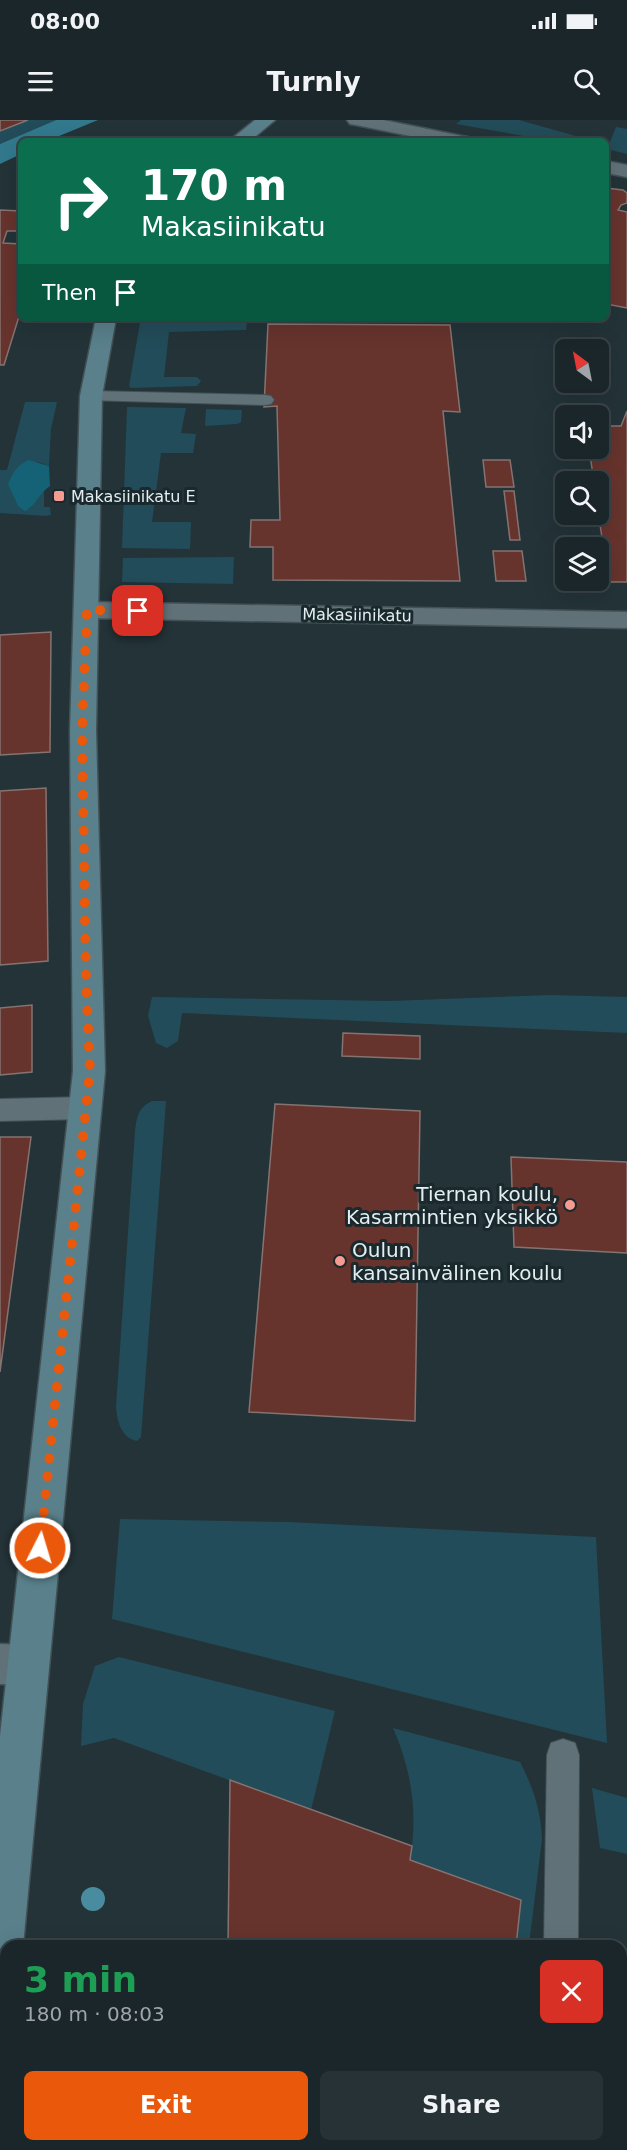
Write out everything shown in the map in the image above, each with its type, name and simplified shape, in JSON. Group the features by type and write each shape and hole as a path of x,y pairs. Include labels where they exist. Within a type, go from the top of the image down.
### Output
{"street":[{"path":"242,138 266,120"},
{"path":"356,120 442,138"},
{"path":"609,168 627,171"},
{"path":"0,1940 14,1664 90,1071 86,981 82,731 91,396 105,321"},
{"name":"Makasiinikatu","path":"87,610 627,620"}],"lane":[{"path":"91,396 265,400"},
{"path":"0,1110 85,1108"},
{"path":"561,1940 563,1755"}],"shaded area":[{"path":"0,120 56,120 0,144"},
{"path":"56,120 98,120 54,138 18,138 18,155 0,164 0,144"},
{"path":"461,120 519,120 583,138 535,138 456,124"},
{"path":"616,127 627,129 627,154 609,150"},
{"path":"142,321 247,322 246,330 169,332 164,377 197,377 201,381 197,386 131,388 129,386 140,323"},
{"path":"25,402 57,402 51,429 49,466 35,462 24,464 16,471 9,484 29,509 44,490 44,507 50,507 51,515 0,513 0,470 7,470"},
{"path":"127,407 186,408 181,433 196,434 193,453 161,453 152,522 191,522 190,549 122,548"},
{"path":"206,409 242,410 241,422 205,426"},
{"path":"29,460 49,466 50,486 25,511 18,506 8,484 16,469"},
{"path":"234,557 233,584 122,582 123,558"},
{"path":"551,995 627,997 627,1033 182,1013 178,1041 167,1048 156,1043 148,1016 152,997 390,1001"},
{"path":"152,1101 166,1101 141,1437 137,1441 124,1433 117,1417 116,1406 135,1131 139,1113"},
{"path":"120,1519 288,1522 596,1537 607,1743 112,1619"},
{"path":"119,1657 335,1711 311,1810 114,1738 81,1746 83,1704 95,1666"},
{"path":"393,1728 520,1762 536,1799 542,1839 530,1940 517,1940 521,1899 410,1860 413,1826 412,1793 400,1744"},
{"path":"592,1788 627,1798 627,1854 600,1848"}],"building":[{"path":"0,120 28,120 0,131"},
{"path":"609,188 623,190 627,193 627,203 621,205 618,210 627,212 627,308 609,305"},
{"path":"0,210 18,211 18,231 7,231 3,243 18,244 18,320 4,365 0,365"},
{"path":"268,324 450,325 460,412 443,411 460,581 273,580 273,547 250,547 251,520 280,520 277,406 264,407"},
{"path":"627,411 627,582 609,582 609,537 602,537 600,525 609,525 609,471 592,471 591,459 609,459 609,426 621,426"},
{"path":"483,460 510,460 514,487 486,487"},
{"path":"504,491 514,491 520,540 510,540"},
{"path":"493,551 522,551 526,581 496,581"},
{"path":"51,632 50,752 0,755 0,635"},
{"path":"46,788 48,961 0,965 0,791"},
{"path":"32,1005 32,1072 0,1075 0,1008"},
{"path":"343,1033 420,1036 420,1059 342,1056"},
{"name":"Oulun kansainvälinen koulu","path":"275,1104 420,1111 415,1421 249,1412"},
{"path":"0,1137 31,1137 0,1372"},
{"name":"Tiernan koulu, Kasarmintien yksikkö","path":"511,1157 627,1162 627,1253 514,1247"},
{"path":"230,1780 412,1846 410,1860 521,1900 517,1940 228,1940"}],"place":[{"name":"Makasiinikatu E","path":"59,496"},
{"name":"Tiernan koulu, Kasarmintien yksikkö","path":"570,1205"},
{"name":"Oulun kansainvälinen koulu","path":"340,1261"}],"route":[{"path":"40,1548 90,1071 86,981 82,731 87,610 138,611"}]}
